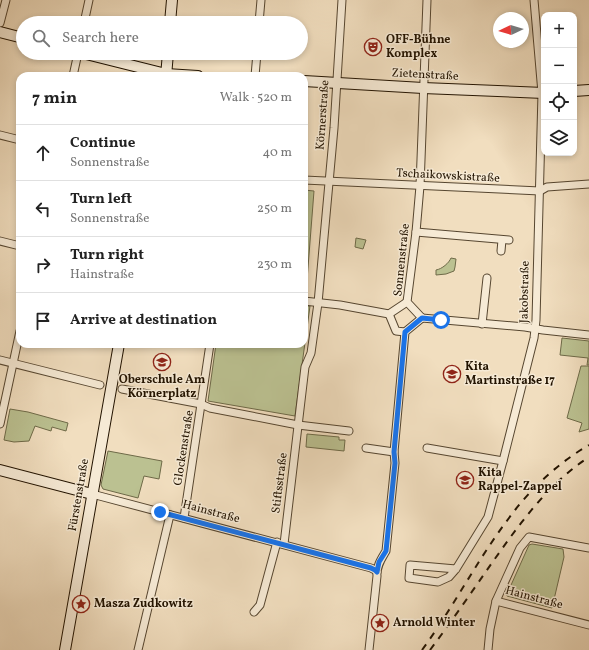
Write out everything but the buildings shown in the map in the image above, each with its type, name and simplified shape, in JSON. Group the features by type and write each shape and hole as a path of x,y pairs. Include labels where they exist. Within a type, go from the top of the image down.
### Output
{"street":[{"path":"0,23 6,0"},
{"path":"86,16 89,0"},
{"path":"171,16 172,0"},
{"path":"260,16 261,0"},
{"name":"Körnerstraße","path":"318,303 334,128 342,0"},
{"name":"Sonnenstraße","path":"422,318 407,302 420,186 427,0"},
{"name":"Jakobstraße","path":"534,0 542,84"},
{"path":"0,32 16,36"},
{"path":"74,72 76,60"},
{"path":"109,60 155,72"},
{"path":"166,72 167,60"},
{"path":"255,72 256,60"},
{"name":"Zietenstraße","path":"308,81 541,93"},
{"path":"577,91 589,90"},
{"name":"Jakobstraße","path":"456,570 410,565 409,578 438,582 449,577 456,570 488,517 504,462 536,329 542,120"},
{"path":"0,135 16,139"},
{"name":"Tschaikowskistraße","path":"308,180 540,191 546,187 589,184"},
{"path":"416,232 506,240 501,251"},
{"path":"0,241 16,245"},
{"path":"482,324 487,278"},
{"path":"308,302 340,305 389,314 407,302"},
{"name":"Stiftsstraße","path":"280,543 298,425 305,367 312,353 318,303"},
{"path":"389,314 396,331 405,332"},
{"path":"369,650 377,572 379,562 386,551 395,463 394,452 405,332 422,318 524,327 589,335"},
{"path":"0,424 16,348"},
{"name":"Fürstenstraße","path":"65,650 118,348"},
{"name":"Glockenstraße","path":"184,518 209,348"},
{"path":"0,360 100,385"},
{"path":"122,389 298,425 349,432"},
{"path":"366,448 394,452"},
{"path":"426,448 504,462"},
{"name":"Hainstraße","path":"0,470 280,543 371,568 377,572"},
{"path":"138,650 170,515"},
{"path":"488,650 490,629 496,601 520,548 530,536 589,548"},
{"path":"254,612 260,605 280,543"},
{"name":"Hainstraße","path":"496,601 589,625"}],"green space":[{"path":"308,190 314,191 308,268"},
{"path":"356,238 366,240 363,249 355,247"},
{"path":"451,258 456,259 454,271 436,275 436,270 445,266"},
{"path":"308,306 310,306 308,321"},
{"path":"562,338 589,341 589,365 587,365 588,358 560,355"},
{"path":"215,348 304,348 295,416 208,401"},
{"path":"581,366 589,366 589,429 579,432 582,423 567,418"},
{"path":"10,409 28,412 68,423 66,431 52,427 51,431 35,426 29,441 14,442 4,440"},
{"path":"307,434 339,437 339,440 345,440 344,451 306,447"},
{"path":"108,451 162,461 159,479 144,476 138,498 103,489 101,485"},
{"path":"532,544 563,549 564,557 552,608 507,596 529,545"}],"railway":[{"path":"422,650 444,618 486,550 517,507 545,477 566,460 589,445"},
{"path":"430,650 525,518 548,491 575,467 589,457"}],"place":[{"name":"OFF-Bühne Komplex","path":"373,47"},
{"name":"Oberschule Am Körnerplatz","path":"162,362"},
{"name":"Kita Martinstraße 17","path":"452,374"},
{"name":"Kita Rappel-Zappel","path":"465,480"},
{"name":"Masza Zudkowitz","path":"81,604"},
{"name":"Arnold Winter","path":"380,623"}],"route":[{"path":"160,512 371,568 377,572 379,562 386,551 395,463 394,452 405,332 422,318 441,320"}]}
